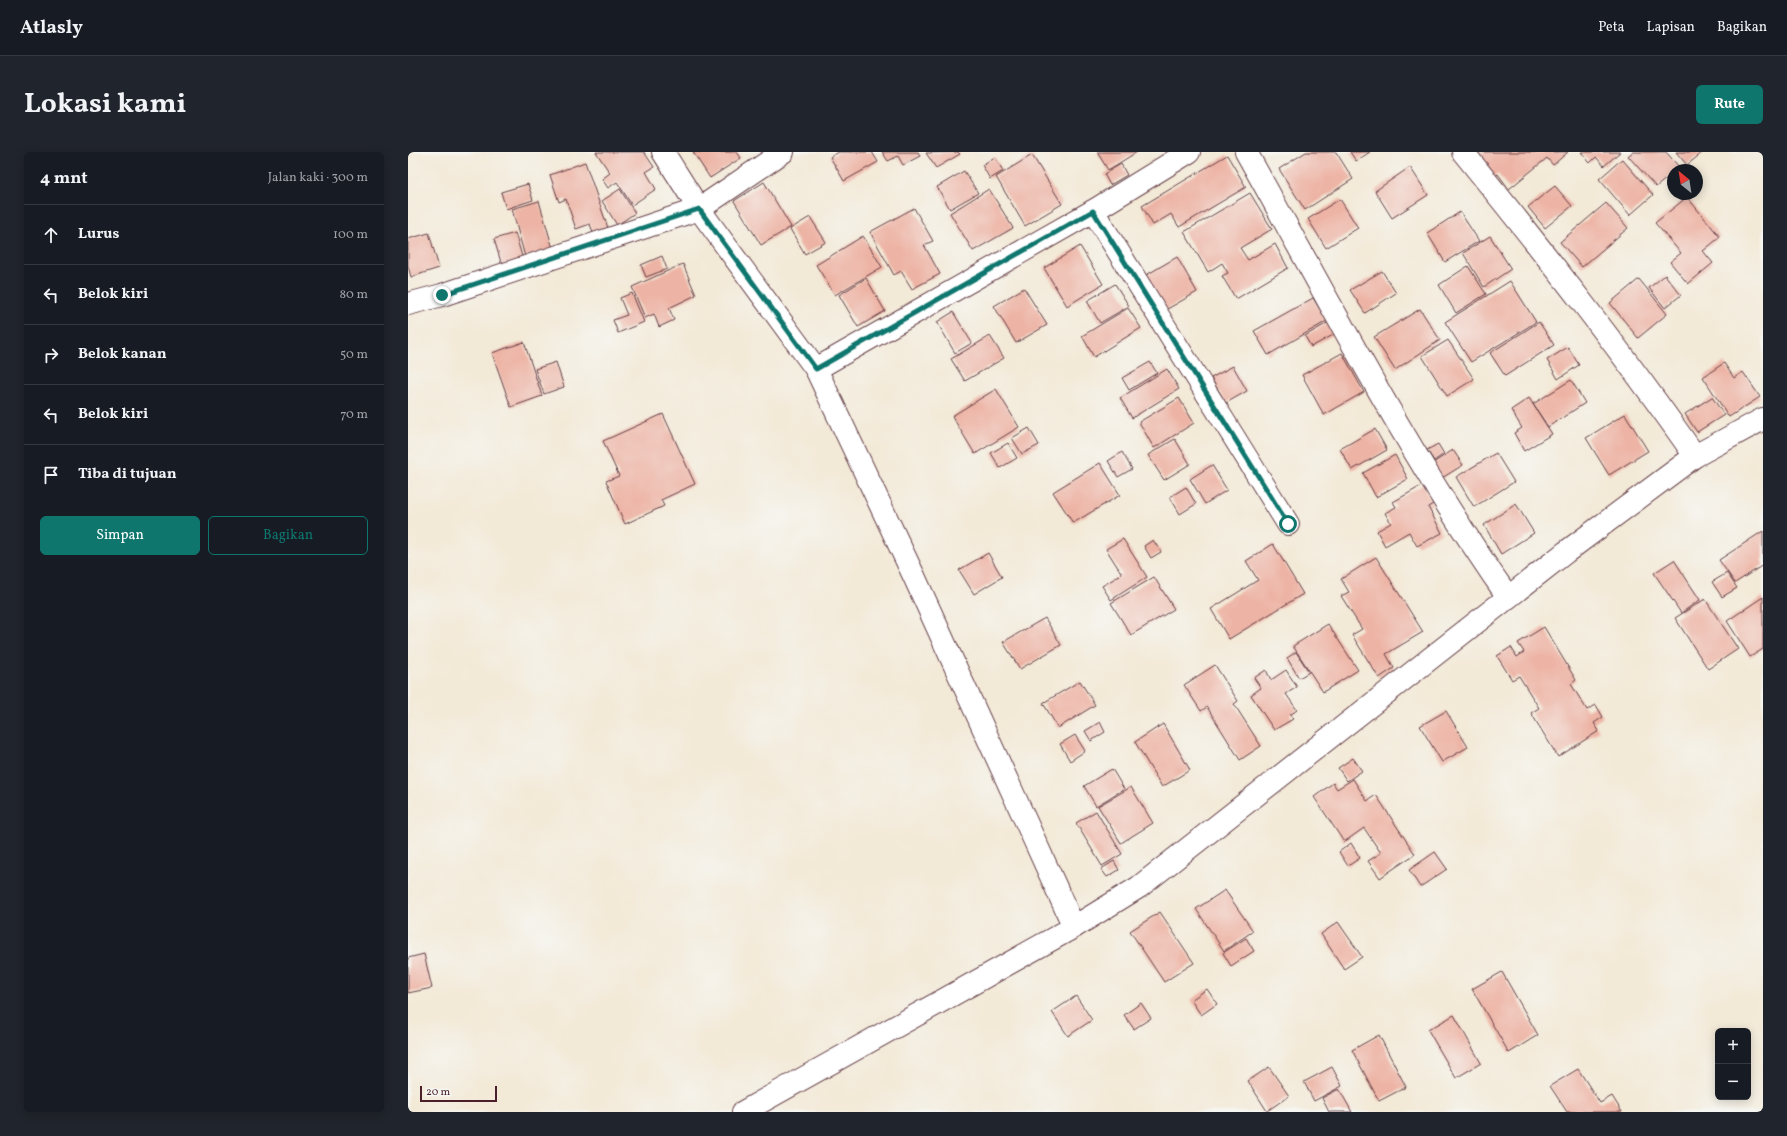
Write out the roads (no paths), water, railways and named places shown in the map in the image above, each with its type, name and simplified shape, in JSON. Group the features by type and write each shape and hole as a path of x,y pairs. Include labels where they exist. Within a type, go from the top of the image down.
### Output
{"street":[{"path":"663,152 699,209 816,369 913,574 1074,927"},
{"path":"408,304 442,295 699,209 783,152"},
{"path":"816,369 1093,211 1189,152"},
{"path":"1246,152 1374,381 1473,547 1508,597"},
{"path":"1463,152 1604,329 1645,384 1695,456"},
{"path":"1093,211 1288,524"},
{"path":"743,1112 1074,927 1139,887 1508,597 1695,456 1763,419"}]}
